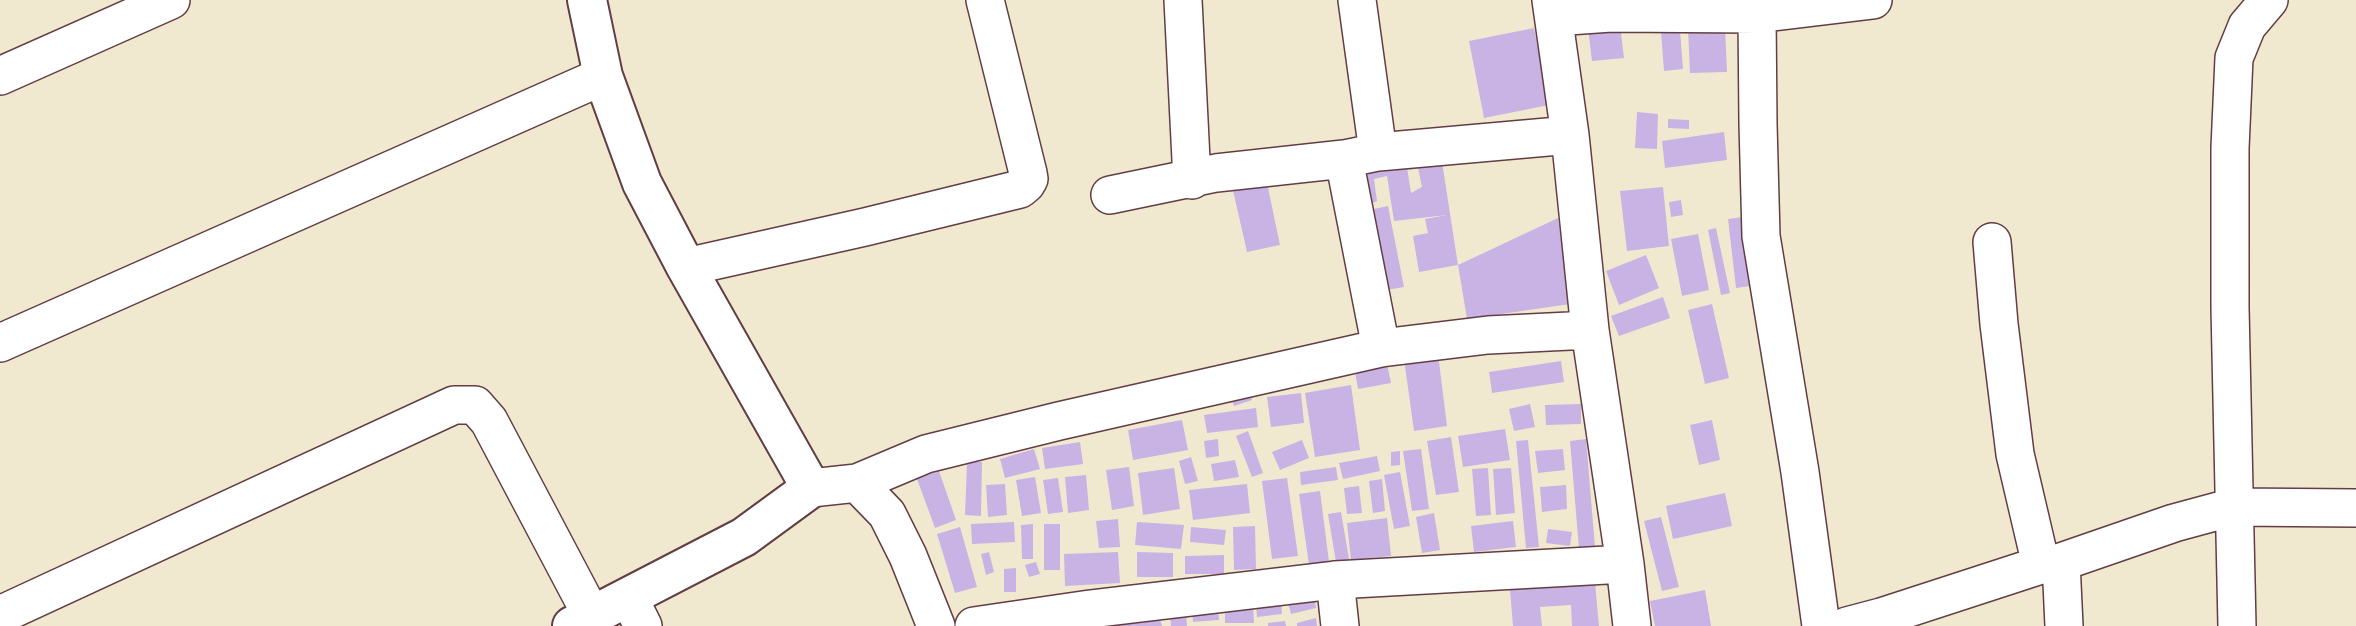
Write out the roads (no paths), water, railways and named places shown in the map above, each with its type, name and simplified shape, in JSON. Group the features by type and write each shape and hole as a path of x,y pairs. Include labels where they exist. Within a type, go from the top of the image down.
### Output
{"main road":[{"path":"582,621 636,612 811,488 686,267 642,183 603,76 587,0"}],"street":[{"path":"0,76 171,0"},
{"path":"686,267 865,227 1020,189 1026,184 1028,173 985,0"},
{"path":"1183,0 1192,180"},
{"path":"1357,0 1361,155 1381,348"},
{"path":"1632,626 1590,330 1570,135 1553,8 1611,13 1757,14 1873,0"},
{"path":"2237,626 2233,507 2230,148 2234,58 2247,26 2269,0"},
{"path":"1757,14 1762,236 1804,498 1821,626"},
{"path":"0,343 603,76"},
{"path":"1110,194 1192,180 1216,173 1361,155 1570,135"},
{"path":"1993,242 1999,324 2015,454 2051,564 2064,626"},
{"path":"811,488 857,483 926,454 1071,418 1381,348 1488,335 1590,330"},
{"path":"0,615 454,405 475,405 489,421 582,621"},
{"path":"857,483 887,513 908,556 936,626"},
{"path":"1847,626 2233,507 2356,508"},
{"path":"974,626 1090,609 1335,580 1625,564"},
{"path":"1335,580 1340,626"}]}
